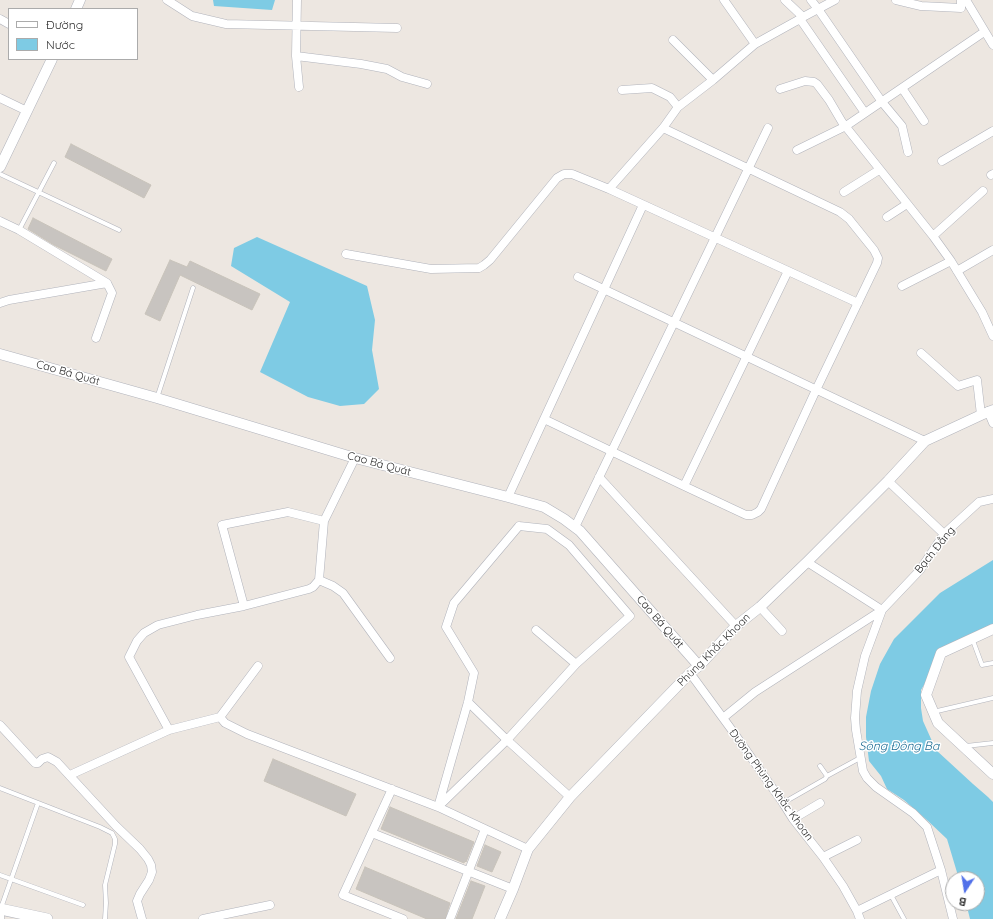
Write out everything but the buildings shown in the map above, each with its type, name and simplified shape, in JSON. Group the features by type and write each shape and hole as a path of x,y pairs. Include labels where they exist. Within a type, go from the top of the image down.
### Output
{"main road":[{"path":"0,909 47,919"}],"street":[{"path":"167,0 192,16 226,24 397,28"},
{"path":"297,0 296,56 299,87"},
{"path":"724,0 755,44"},
{"path":"785,0 802,18 865,113"},
{"path":"811,0 882,102 902,126 908,152"},
{"path":"609,189 663,128 678,107 713,80 755,44 835,0"},
{"path":"896,0 921,6 961,8 967,0 993,46"},
{"path":"797,150 846,126 984,32"},
{"path":"673,40 713,80"},
{"path":"296,56 361,64 387,69 402,77 427,84"},
{"path":"0,167 52,60"},
{"path":"780,89 805,81 814,82 822,90 846,126 879,170 933,236 951,261 982,312 993,336"},
{"path":"622,90 652,88 670,97 678,107"},
{"path":"902,88 924,121"},
{"path":"0,98 27,111"},
{"path":"544,419 746,515 752,515 761,509 877,263 878,258 874,250 849,219 840,212 663,128"},
{"path":"575,527 768,128"},
{"path":"942,161 993,131"},
{"path":"844,192 879,170"},
{"path":"346,254 431,269 479,268 490,260 557,178 564,174 572,174 609,189 858,303"},
{"path":"933,236 983,191"},
{"path":"887,217 907,204"},
{"path":"508,497 643,205"},
{"path":"0,221 19,230 107,283 112,293 96,338"},
{"path":"957,272 993,250"},
{"path":"902,286 951,261"},
{"path":"684,486 788,271"},
{"path":"578,276 925,442"},
{"path":"0,303 9,300 107,283"},
{"path":"920,353 958,386 977,380 987,412 993,423"},
{"name":"Cao Bá Quát","path":"0,354 157,398 355,458 544,507 580,530 699,666"},
{"name":"Phùng Khắc Khoan","path":"500,919 528,849 570,797 690,673 699,666 736,626 760,607 807,562 925,442 987,412"},
{"path":"169,730 130,657 136,641 144,633 158,624 244,606 309,589 316,584 319,580 324,521 355,458"},
{"path":"599,478 736,626"},
{"path":"888,481 944,534"},
{"name":"Bạch Đằng","path":"882,610 920,570 944,534 979,502 993,499"},
{"path":"244,606 222,525 288,512 324,521"},
{"path":"519,526 547,529 569,545 630,616 576,664 507,740 438,807 468,702 474,673 446,627 454,603 519,526"},
{"path":"807,562 882,610"},
{"path":"319,580 333,586 343,594 390,658"},
{"path":"760,607 782,631"},
{"path":"723,718 755,692 882,610"},
{"path":"882,610 865,656 857,691 855,718 860,758 863,771 867,778 876,787 913,813 927,827 941,870 953,919"},
{"path":"993,629 941,653 926,695 938,723 993,774"},
{"path":"536,630 576,664"},
{"path":"70,775 169,730 220,717 258,666"},
{"name":"Đường Phùng Khắc Khoan","path":"690,673 793,819 823,857 843,886 858,915"},
{"path":"468,702 507,740 570,797"},
{"path":"220,717 225,723 247,734 438,807 528,849"},
{"path":"0,725 34,763 38,763 42,759 48,757 57,762 148,859 152,872 137,901 142,919"},
{"path":"392,789 343,895 403,919"},
{"path":"793,819 820,803"},
{"path":"450,919 485,829"},
{"path":"372,833 513,889"},
{"path":"823,857 857,840"},
{"path":"858,915 891,895 941,870"},
{"path":"203,919 270,905"},
{"path":"0,909 0,919"}],"lane":[{"path":"19,230 54,163"},
{"path":"0,174 120,230"},
{"path":"157,398 193,288"},
{"path":"972,638 982,665 993,663"},
{"path":"933,712 993,698"},
{"path":"963,746 993,743"},
{"path":"783,803 825,779 826,776 860,758"},
{"path":"820,766 826,776"},
{"path":"0,788 112,833 115,839 115,844 105,885 105,919"},
{"path":"0,909 38,803"},
{"path":"0,874 83,905"},
{"path":"891,895 904,919"}],"water":[{"path":"213,0 275,0 272,10 214,6"},
{"path":"257,237 367,286 375,320 372,350 379,389 364,404 340,406 308,397 260,372 290,302 231,266 234,248"},
{"name":"Sông Đông Ba","path":"993,560 993,628 963,639 936,665 921,690 921,708 923,721 936,750 993,802 993,919 970,919 968,911 985,911 985,871 957,871 947,839 904,800 887,789 881,776 869,761 866,737 866,717 871,691 880,664 894,639 940,593"}]}
